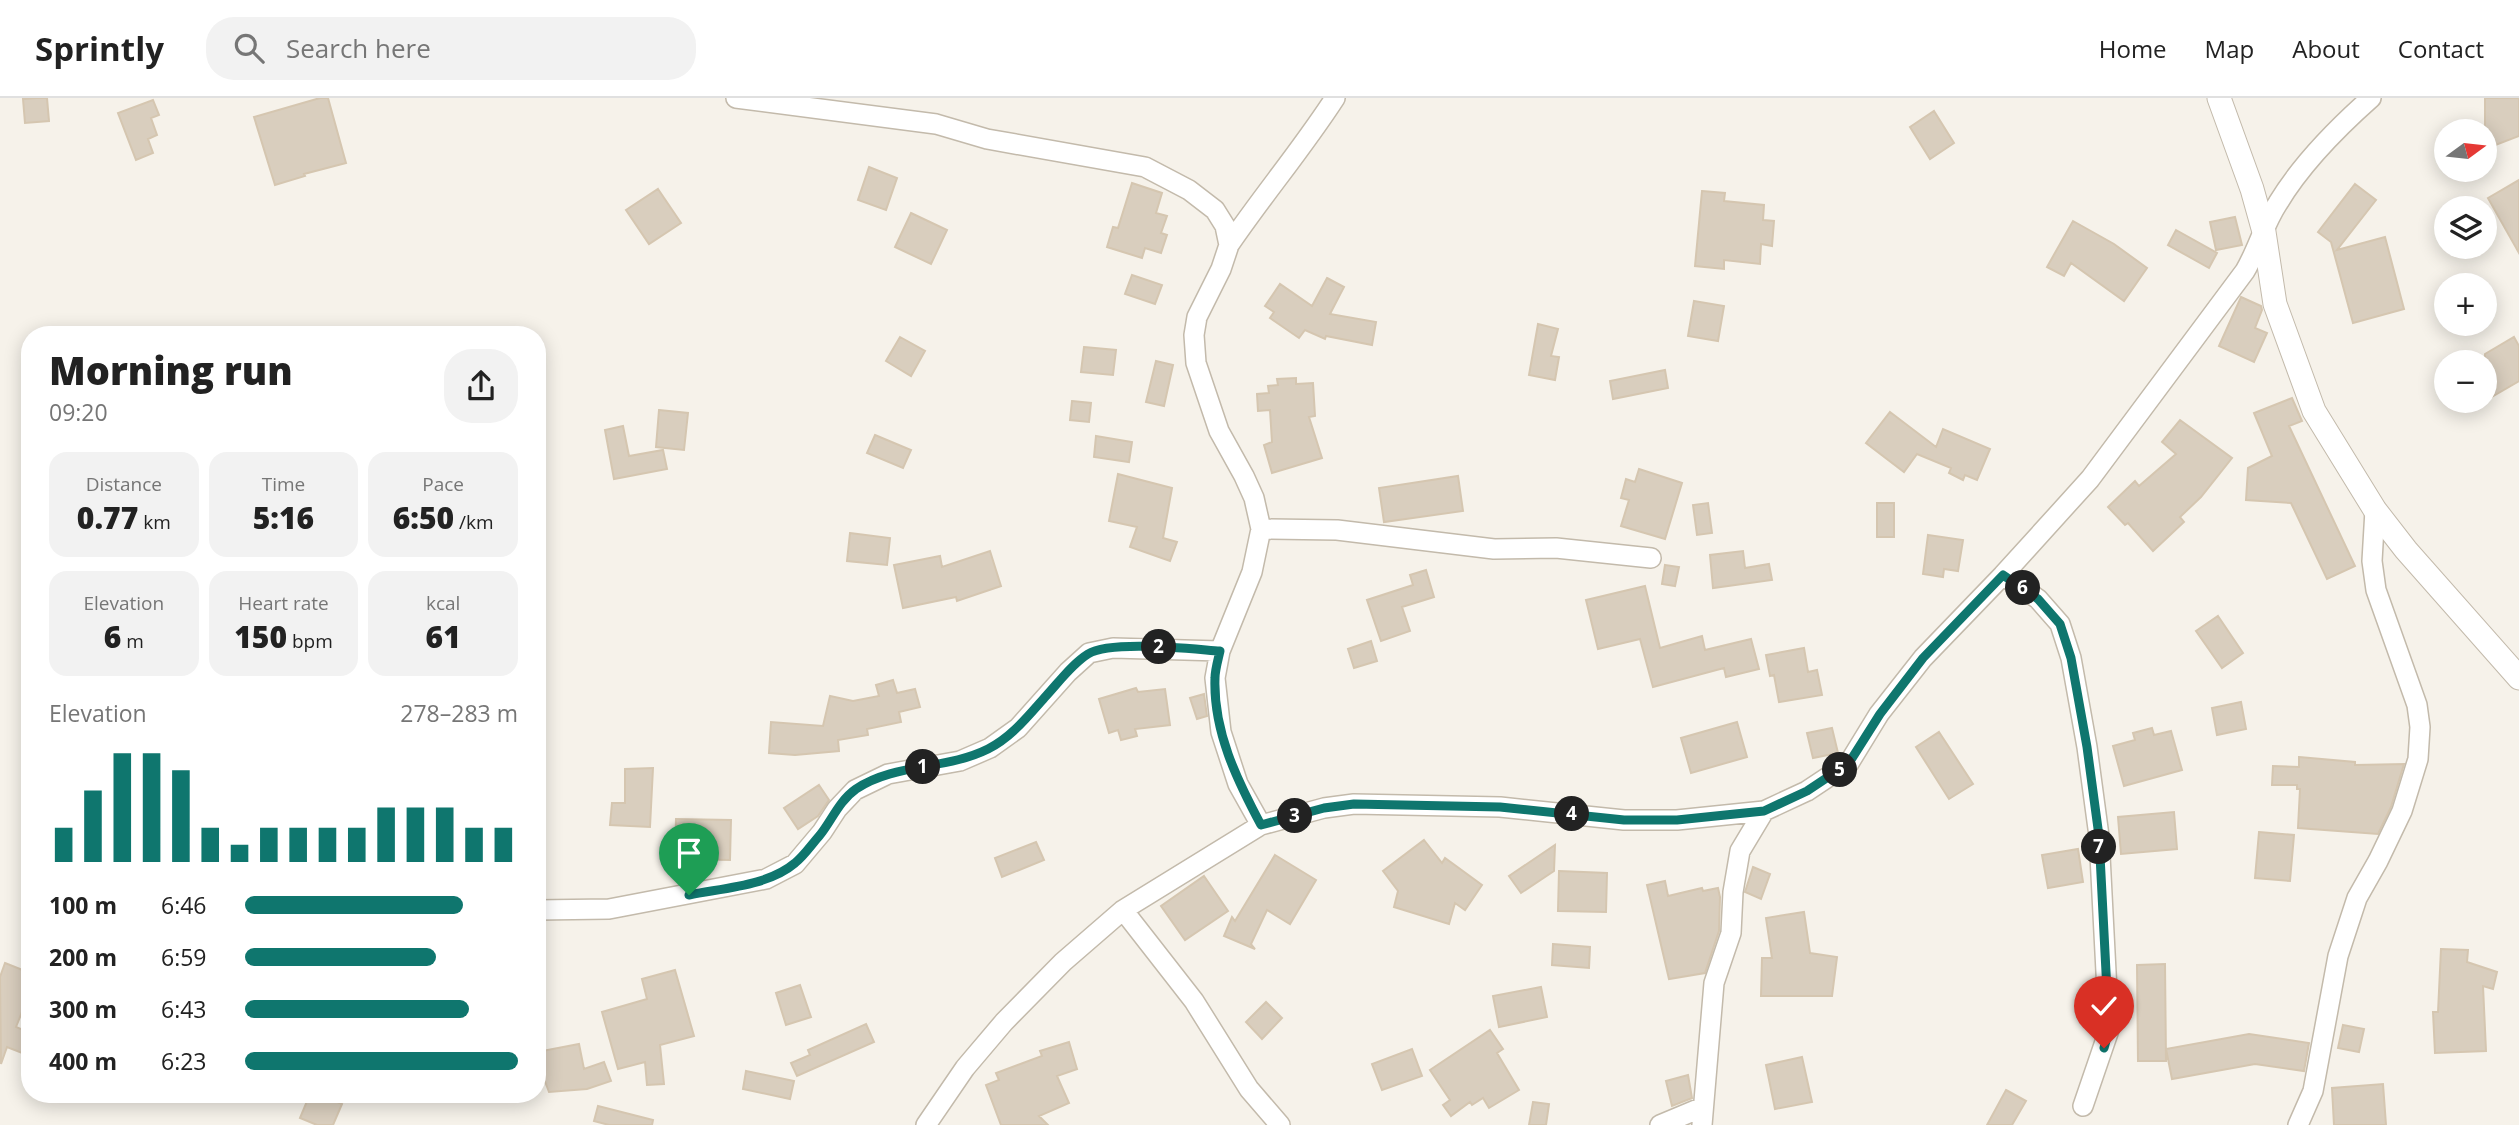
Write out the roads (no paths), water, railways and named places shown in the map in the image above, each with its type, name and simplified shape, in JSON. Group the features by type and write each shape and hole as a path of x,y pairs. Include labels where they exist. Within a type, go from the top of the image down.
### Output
{"street":[{"path":"736,98 936,124 999,141 1145,167 1189,190 1215,210 1226,226 1229,245"},
{"path":"1261,825 1238,784 1221,733 1215,678 1220,651 1252,572 1261,529 1254,498 1219,431 1196,363 1194,335 1197,317 1221,269 1229,245 1335,98"},
{"path":"2220,98 2264,232 2275,304 2292,357 2314,411 2375,510 2406,550 2519,678"},
{"path":"926,1125 965,1068 1004,1022 1063,962 1123,910 1261,825 1324,808 1354,804 1500,807 1624,820 1677,820 1764,811 1807,791 1849,763 1880,714 1923,658 2090,479 2245,271 2277,205 2294,179 2336,128 2371,98"},
{"path":"2298,1125 2314,1091 2337,956 2357,898 2402,811 2418,759 2420,727 2417,705 2376,590 2372,561 2375,510"},
{"path":"1261,529 1337,530 1494,550 1556,548 1651,558"},
{"path":"2003,575 2038,599 2060,624 2071,658 2087,747 2099,836 2109,1030 2083,1106"},
{"path":"546,910 609,909 766,879 795,864 855,790 888,774 960,761 990,748 1018,728 1068,672 1089,653 1114,648 1157,647 1220,651"},
{"path":"1660,1125 1702,1116 1714,983 1731,933 1733,892 1740,851 1764,811"},
{"path":"1123,910 1194,1001 1249,1089 1280,1125"}]}
